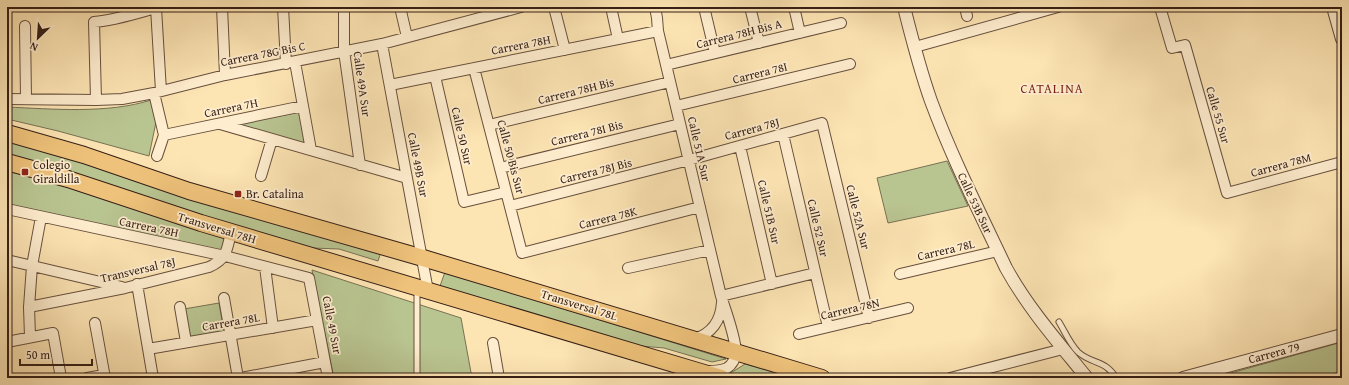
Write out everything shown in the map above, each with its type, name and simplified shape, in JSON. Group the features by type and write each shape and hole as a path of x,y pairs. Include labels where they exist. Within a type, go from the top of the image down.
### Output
{"main road":[{"path":"7,133 84,155 188,191 423,258"},
{"name":"Transversal 78H","path":"7,162 68,178 166,212 423,289"},
{"name":"Transversal 78L","path":"423,258 822,378"},
{"path":"423,289 721,378"}],"street":[{"path":"96,100 94,22 128,17 157,7 158,92 164,135 157,156"},
{"path":"222,7 225,75"},
{"path":"283,7 290,63 303,106 311,150"},
{"name":"Calle 49A Sur","path":"344,7 344,51 360,164"},
{"path":"400,7 407,38"},
{"name":"Carrera 78G Bis C","path":"7,99 96,100 122,98 158,92 225,75 382,44 522,7"},
{"path":"554,7 565,50"},
{"path":"611,7 618,39"},
{"name":"Calle 51A Sur","path":"655,7 658,31 721,296 730,324 736,352"},
{"path":"704,7 715,53"},
{"path":"750,7 759,43"},
{"path":"794,7 800,33"},
{"name":"Calle 53B Sur","path":"904,7 914,47 941,126 1006,268 1023,297 1086,378"},
{"path":"914,47 1058,7"},
{"name":"Calle 55 Sur","path":"1160,7 1172,48 1184,44 1227,193"},
{"path":"1333,7 1342,39"},
{"name":"Carrera 78H Bis A","path":"666,65 840,23"},
{"path":"25,26 26,99"},
{"name":"Carrera 78H","path":"390,85 658,31"},
{"name":"Calle 49B Sur","path":"382,44 423,258 423,289"},
{"name":"Carrera 78I","path":"676,106 850,64"},
{"name":"Calle 50 Bis Sur","path":"474,68 522,253"},
{"name":"Calle 50 Sur","path":"435,76 464,202 506,192"},
{"name":"Carrera 78H Bis","path":"489,125 670,82"},
{"name":"Carrera 7H","path":"164,135 303,106"},
{"name":"Carrera 78J","path":"689,160 822,123"},
{"name":"Calle 52A Sur","path":"822,123 869,318"},
{"path":"220,124 407,178"},
{"name":"Carrera 78I Bis","path":"500,168 680,124"},
{"name":"Calle 52 Sur","path":"783,134 828,327"},
{"path":"261,176 272,139"},
{"name":"Calle 51B Sur","path":"740,146 772,284"},
{"name":"Carrera 78J Bis","path":"510,206 689,160"},
{"name":"Carrera 78M","path":"1227,193 1342,162"},
{"name":"Carrera 78K","path":"522,253 700,207"},
{"name":"Carrera 78H","path":"7,209 225,256 309,278"},
{"path":"30,337 29,307 32,266 41,217"},
{"path":"225,256 231,232"},
{"path":"628,268 710,250"},
{"name":"Carrera 78L","path":"900,274 998,251"},
{"name":"Transversal 78J","path":"29,307 125,288 209,267 217,264 225,256"},
{"path":"7,260 125,288"},
{"path":"265,267 273,328"},
{"path":"721,296 815,273"},
{"name":"Calle 49 Sur","path":"309,278 328,378"},
{"path":"137,284 153,378"},
{"name":"Calle 51A Sur","path":"693,339 709,331 717,321 721,309 721,296"},
{"path":"224,298 238,378"},
{"path":"180,307 186,342"},
{"name":"Carrera 78N","path":"799,334 908,308"},
{"name":"Carrera 78L","path":"148,349 317,320"},
{"path":"87,378 104,376 94,323"},
{"path":"7,342 53,333 61,378"},
{"name":"Carrera 79","path":"1183,378 1342,335"},
{"path":"493,343 499,378"},
{"path":"950,378 1063,349"},
{"path":"698,371 716,370 727,367 733,360 736,352"},
{"path":"241,378 325,362"}],"lane":[{"path":"417,378 423,289"},
{"path":"1059,322 1077,350 1085,357 1102,363 1116,378"}],"green space":[{"path":"151,100 156,122 149,156 58,131 7,119 7,107 80,110 117,107"},
{"path":"300,112 306,144 234,125"},
{"path":"7,140 381,252 378,261 339,249 313,248 203,217 7,156"},
{"path":"947,161 968,206 888,223 877,178"},
{"path":"7,171 48,181 226,238 222,251 7,204"},
{"path":"312,270 461,318 472,378 334,378"},
{"path":"445,272 726,359 712,362 664,348 629,345 440,286"},
{"path":"219,303 224,332 189,338 184,309"},
{"path":"1342,342 1342,371 1319,378 1213,378"},
{"path":"745,364 794,378 743,378 729,374"}],"place":[{"name":"Colegio Giraldilla","path":"25,172"},
{"name":"Br. Catalina","path":"238,194"}],"district":[{"name":"CATALINA","path":"1052,88"}]}
